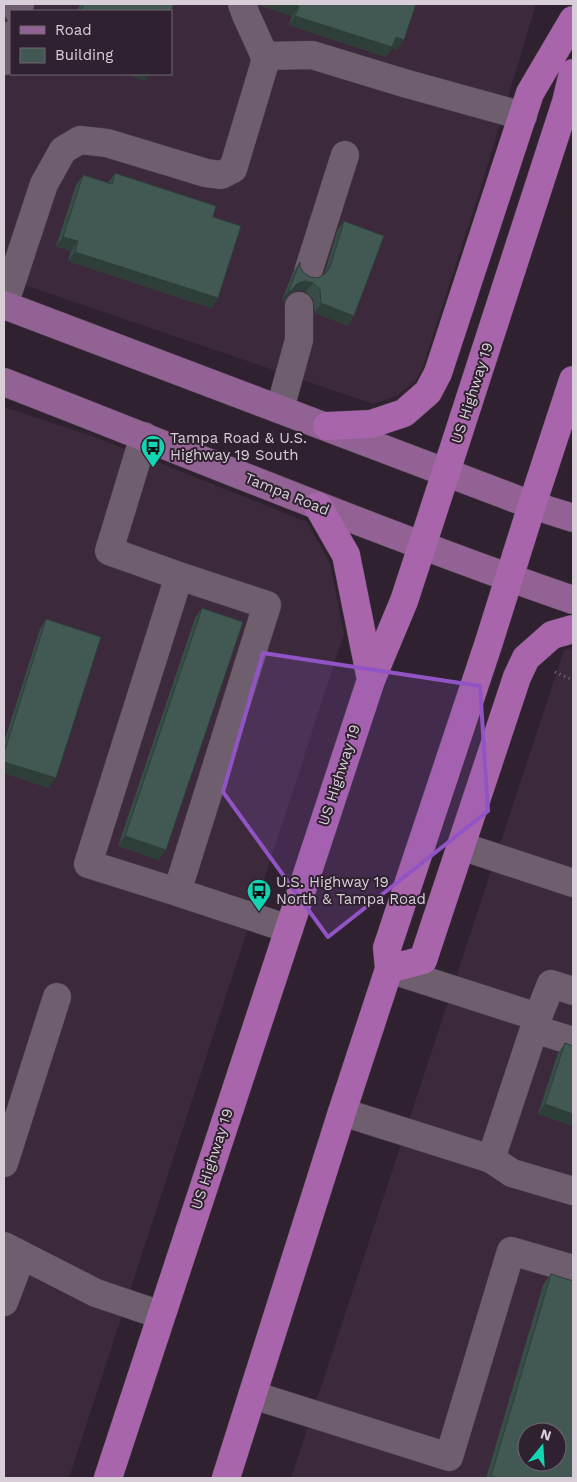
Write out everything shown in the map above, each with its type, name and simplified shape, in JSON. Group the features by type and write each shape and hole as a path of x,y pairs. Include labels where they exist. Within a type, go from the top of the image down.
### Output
{"highway":[{"path":"327,426 371,424 404,413 428,392 438,373 530,93 573,20"},
{"name":"US Highway 19","path":"108,1478 370,680 404,601 566,102 573,73"},
{"path":"226,1478 389,969 387,948 573,380"},
{"path":"318,506 346,555 370,680"},
{"path":"389,969 423,960 517,677 526,658 552,634 573,629"}],"main road":[{"path":"4,305 532,505 573,518"},
{"name":"Tampa Road","path":"4,382 422,546 573,600"}],"lane":[{"path":"4,305 44,184 63,150 80,140 107,143 206,174 221,176 233,168 266,59 242,4"},
{"path":"4,61 10,39"},
{"path":"264,56 312,55 523,116"},
{"path":"308,272 344,155"},
{"path":"280,409 299,340 298,306"},
{"path":"144,436 109,552 266,605 177,892"},
{"path":"179,576 88,864 289,929"},
{"path":"461,846 573,883"},
{"path":"389,969 536,1023 573,1041"},
{"path":"491,1159 536,1023 551,984 573,991"},
{"path":"4,1164 58,997"},
{"path":"342,1112 491,1159 512,1173 573,1191"},
{"path":"4,1302 13,1250 96,1293 161,1315"},
{"path":"253,1395 449,1457 511,1251 573,1269"}],"highlighted area":[{"path":"263,653 480,686 488,811 328,937 223,792"}],"shaded area":[{"path":"4,4 536,4 481,187 423,366 416,380 397,396 373,404 4,278"},
{"path":"4,407 95,437 307,522 330,563 344,634 69,1478 4,1478"},
{"path":"573,648 573,1478 291,1478 564,650"}],"building":[{"path":"84,4 174,4 171,10 81,10"},
{"path":"292,4 416,4 404,40 396,37 392,47 295,16 299,6"},
{"path":"115,173 216,206 213,217 241,226 218,298 75,252 78,241 63,237 83,175 112,184"},
{"path":"344,221 384,236 354,316 321,303 320,289 313,283 305,281 298,283 291,291 289,290 300,262 303,272 310,277 318,278 326,273 330,267"},
{"path":"202,608 243,622 166,850 125,836"},
{"path":"46,619 101,637 56,778 4,762 4,753"},
{"path":"565,1043 573,1046 573,1114 545,1104"},
{"path":"551,1274 573,1281 573,1478 499,1478 491,1476"}],"place":[{"name":"Tampa Road & U.S. Highway 19 South","path":"153,468"},
{"name":"U.S. Highway 19 North & Tampa Road","path":"259,912"}]}
